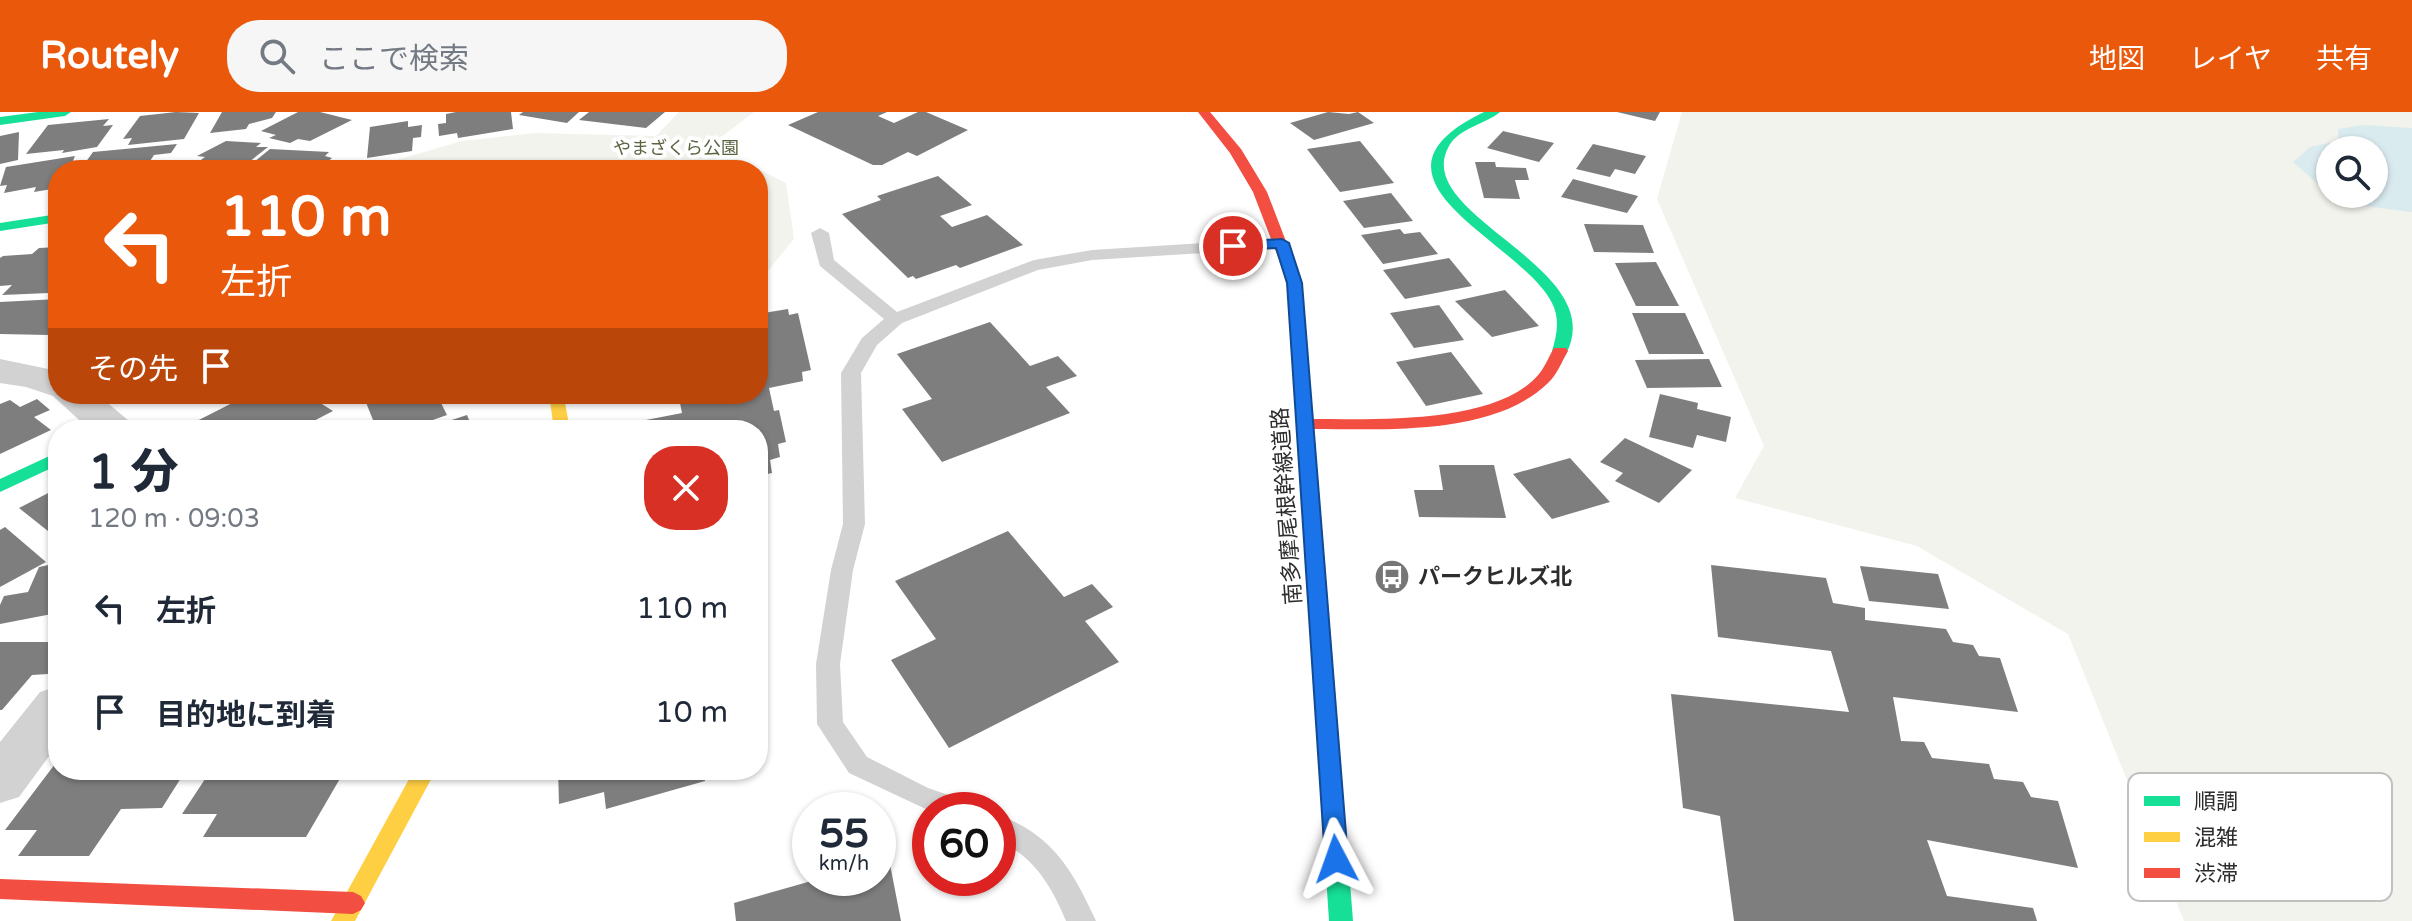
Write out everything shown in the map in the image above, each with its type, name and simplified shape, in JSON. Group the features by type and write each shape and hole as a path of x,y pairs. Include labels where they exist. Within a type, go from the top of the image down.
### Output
{"street":[{"path":"9,117 65,112"},
{"name":"南多摩尾根幹線道路","path":"1204,112 1253,174 1295,283 1341,921"},
{"path":"1305,424 1437,422 1489,411 1531,390 1554,367 1567,341 1563,306 1545,280 1449,198 1437,179 1436,159 1446,141 1494,112"},
{"path":"0,227 48,220"},
{"path":"0,371 48,381"},
{"path":"84,404 103,420"},
{"path":"0,486 48,463"},
{"path":"0,781 48,719"},
{"path":"343,921 420,780"},
{"path":"0,889 353,903"}],"lane":[{"path":"820,233 826,262 895,319"},
{"path":"912,792 858,765 830,724 828,664 842,570 854,524 851,373 869,342 895,319 1034,265 1063,258 1282,243"},
{"path":"1016,834 1027,839 1062,876 1081,921"}],"green space":[{"name":"やまざくら公園","path":"679,112 754,112 699,154 740,160 396,160 462,141 534,133 656,136"},
{"path":"1682,112 2412,112 2412,921 2184,921 2176,901 2392,901 2392,773 2128,773 2128,782 2068,634 1917,546 1735,498 1764,446 1657,199"},
{"name":"やまざくら公園","path":"768,174 786,183 794,239 768,271"}],"shaded area":[{"path":"2363,125 2412,128 2412,212 2380,208 2388,208 2388,136 2338,136 2338,129"},
{"path":"2316,146 2316,182 2293,162 2310,147"}],"building":[{"path":"222,112 276,112 272,118 249,124 246,129 210,133"},
{"path":"298,112 320,112 352,120 310,141 298,139 290,143 269,138 276,135 261,131"},
{"path":"511,112 513,129 458,138 457,133 439,136 438,124 446,123 446,114"},
{"path":"523,112 579,112 567,123 519,115"},
{"path":"589,112 665,112 646,128 579,120"},
{"path":"818,112 887,112 878,116 894,123 918,112 926,112 968,130 917,156 908,152 882,165 873,165 788,125"},
{"path":"1328,112 1358,112 1374,123 1314,140 1290,123"},
{"path":"1617,112 1660,112 1655,121"},
{"path":"199,113 184,139 128,145 132,138 123,139 140,116"},
{"path":"109,119 103,126 113,125 97,147 62,153 64,150 26,154 48,125"},
{"path":"408,121 408,127 422,125 421,137 413,138 412,151 367,158 370,127"},
{"path":"1503,131 1554,143 1539,162 1487,148"},
{"path":"19,132 18,160 0,164 0,136"},
{"path":"226,141 261,143 256,147 268,147 252,160 201,160 205,157 197,156"},
{"path":"1360,141 1394,183 1340,192 1307,149"},
{"path":"177,144 171,153 154,155 151,160 87,160 93,152"},
{"path":"1593,144 1646,156 1635,174 1615,169 1610,177 1576,169"},
{"path":"270,149 329,152 325,156 332,158 330,160 256,160"},
{"path":"75,156 73,160 50,160"},
{"path":"48,160 48,190 34,192 36,187 4,193 7,185 0,186 6,167"},
{"path":"1475,162 1495,162 1496,167 1526,168 1529,180 1515,180 1520,199 1484,198"},
{"path":"938,176 972,205 940,216 952,227 987,215 1023,245 960,268 956,265 916,279 913,276 908,278 842,214 881,200 877,196"},
{"path":"1573,179 1638,196 1627,213 1561,197"},
{"path":"1391,193 1413,221 1364,228 1343,201"},
{"path":"1584,224 1643,225 1654,253 1594,252"},
{"path":"1400,229 1404,234 1420,232 1438,254 1383,264 1361,235"},
{"path":"39,248 48,248 48,293 2,295 12,285 0,286 0,258 32,254"},
{"path":"1449,258 1472,286 1405,299 1383,270"},
{"path":"1656,262 1679,306 1636,306 1615,263"},
{"path":"1505,290 1539,326 1492,337 1455,301"},
{"path":"48,300 48,335 0,334 0,302"},
{"path":"1439,305 1464,340 1414,348 1390,313"},
{"path":"788,309 789,315 798,313 811,370 802,372 803,381 769,388 774,411 779,410 786,442 778,444 780,457 770,460 772,473 768,474 768,420 646,420 682,413 680,404 768,404 768,312"},
{"path":"1632,313 1685,313 1704,354 1649,354"},
{"path":"990,322 1030,366 1058,356 1077,376 1046,387 1070,413 942,462 902,409 932,399 897,354"},
{"path":"1451,352 1483,394 1426,406 1396,362"},
{"path":"1709,359 1722,387 1647,388 1635,360"},
{"path":"1660,394 1698,403 1697,409 1731,417 1726,442 1697,435 1693,448 1649,437"},
{"path":"37,399 50,410 34,417 48,428 48,431 0,454 0,404 10,400 20,407"},
{"path":"230,404 322,404 333,411 316,420 199,420"},
{"path":"367,404 442,404 447,415 433,420 373,420"},
{"path":"467,415 469,420 452,420"},
{"path":"1625,438 1692,470 1659,503 1615,481 1623,473 1600,462"},
{"path":"1570,458 1610,502 1552,519 1513,474"},
{"path":"1439,465 1494,465 1506,518 1419,517 1414,490 1443,490"},
{"path":"48,493 48,531 19,508"},
{"path":"5,527 46,562 0,587 0,530"},
{"path":"1008,531 1064,597 1092,584 1113,607 1085,621 1119,662 949,748 891,660 936,639 895,581"},
{"path":"48,565 48,615 0,624 0,605 4,596 28,592 39,567"},
{"path":"1711,565 1826,578 1833,603 1865,608 1865,620 1946,629 1953,642 1973,645 1979,656 2000,658 2018,712 1893,697 1901,741 1924,742 1932,758 1989,764 1994,779 2023,782 2031,797 2058,801 2078,868 1927,840 1947,896 2033,908 2037,921 1734,921 1720,816 1683,808 1671,694 1849,712 1831,651 1718,637"},
{"path":"1860,566 1938,574 1949,609 1869,601"},
{"path":"0,642 48,642 48,674 32,675 0,710"},
{"path":"48,773 48,780 180,780 162,808 121,809 89,856 18,856 37,830 5,830"},
{"path":"204,780 339,780 306,837 203,837 217,814 182,814"},
{"path":"558,780 705,780 606,809 604,792 559,804"},
{"path":"792,887 792,896 896,895 901,921 736,921 734,903"}],"traffic: fast":[{"path":"0,121 65,112"},
{"path":"1494,112 1448,139 1436,164 1443,185 1459,206 1549,286 1564,315 1560,351"},
{"path":"0,227 48,220"},
{"path":"0,486 48,463"},
{"path":"1320,628 1341,921"}],"traffic: slow":[{"path":"558,404 561,420"},
{"path":"343,921 420,780"}],"traffic: jam":[{"path":"1204,112 1236,152 1260,192 1295,283 1320,628"},
{"path":"1305,424 1409,423 1486,411 1519,398 1544,378 1560,351"},
{"path":"0,889 353,903"}],"place":[{"name":"パークヒルズ北","path":"1392,577"}],"route":[{"path":"1233,246 1282,243 1295,283 1336,859"}]}
